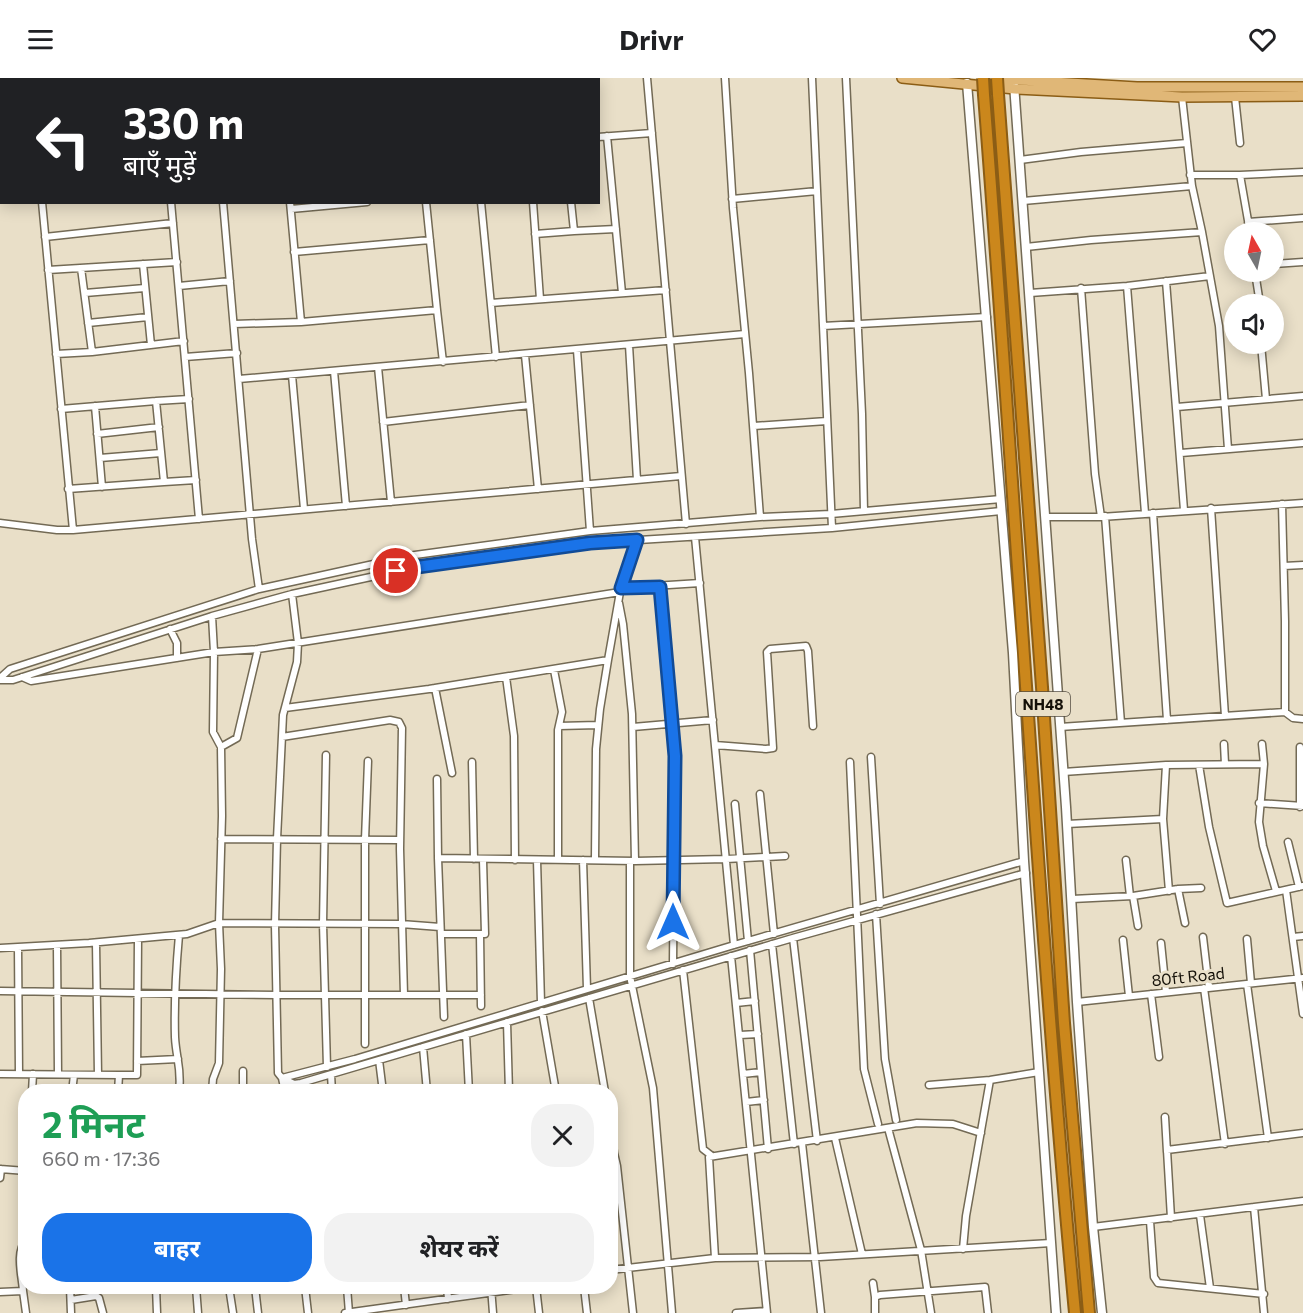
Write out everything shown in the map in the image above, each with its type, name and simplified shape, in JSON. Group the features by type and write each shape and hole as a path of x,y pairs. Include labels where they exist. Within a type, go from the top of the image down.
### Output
{"highway":[{"name":"NH48","path":"984,78 1046,971 1076,1313"},
{"name":"NH48","path":"997,78 1064,1023 1089,1313"}],"main road":[{"path":"902,78 967,83 1106,82 1212,88 1303,87"},
{"path":"984,78 1014,83 1182,97 1303,96"}],"street":[{"path":"647,78 686,524"},
{"path":"725,78 732,199 746,334 760,517"},
{"path":"812,78 832,528"},
{"path":"846,78 862,414 864,511"},
{"path":"967,83 987,317 993,430 1001,499 1013,653 1024,861 1056,1313"},
{"path":"1014,83 1067,824 1093,1227 1102,1313"},
{"path":"1182,97 1190,175 1219,326 1228,449"},
{"path":"1235,97 1240,143"},
{"path":"600,137 652,133"},
{"path":"607,136 622,293"},
{"path":"1020,160 1187,143"},
{"path":"1190,175 1240,176 1303,172"},
{"path":"1240,176 1248,222 1303,218"},
{"path":"1023,201 1192,186"},
{"path":"732,199 817,191"},
{"path":"42,204 73,530"},
{"path":"171,204 199,519"},
{"path":"224,204 250,514 259,589"},
{"path":"301,322 290,206 328,204"},
{"path":"426,204 443,362"},
{"path":"481,204 496,357"},
{"path":"533,204 540,299"},
{"path":"571,204 574,231"},
{"path":"45,237 173,223"},
{"path":"535,234 616,229"},
{"path":"1026,247 1202,232"},
{"path":"294,252 430,240"},
{"path":"48,270 177,262"},
{"path":"1284,263 1303,262"},
{"path":"142,264 151,345"},
{"path":"81,268 92,352"},
{"path":"1030,293 1126,286 1210,276"},
{"path":"179,286 230,281"},
{"path":"1167,281 1184,510"},
{"path":"1126,286 1145,513"},
{"path":"85,293 145,288"},
{"path":"1081,288 1095,474 1103,517 1121,723"},
{"path":"491,303 666,290"},
{"path":"234,324 301,322 437,310"},
{"path":"823,326 987,317"},
{"path":"88,323 148,318"},
{"path":"239,380 746,334"},
{"path":"56,354 184,341"},
{"path":"629,345 637,480"},
{"path":"577,350 590,531"},
{"path":"185,357 237,353"},
{"path":"1262,354 1266,399"},
{"path":"525,355 538,489"},
{"path":"378,368 391,502"},
{"path":"334,371 346,506"},
{"path":"292,375 304,509"},
{"path":"1177,407 1303,396"},
{"path":"61,409 189,399"},
{"path":"156,401 164,482"},
{"path":"383,422 530,405"},
{"path":"95,406 102,487"},
{"path":"754,426 827,421"},
{"path":"97,434 159,427"},
{"path":"1181,453 1303,443"},
{"path":"100,458 161,453"},
{"path":"0,523 73,530 681,476"},
{"path":"68,489 196,480"},
{"path":"0,679 10,669 259,589 415,555 590,531 1001,499"},
{"path":"1045,517 1103,517 1303,503"},
{"path":"1282,504 1285,712"},
{"path":"1211,508 1225,716"},
{"path":"0,679 14,680 170,629 280,597 417,567 590,543 832,528 1001,511"},
{"path":"1153,513 1167,720"},
{"path":"695,537 734,945"},
{"path":"595,860 598,725 620,590 637,540"},
{"path":"1284,566 1303,565"},
{"path":"21,677 31,681 214,652 298,643 620,590 700,583"},
{"path":"278,585 280,597"},
{"path":"660,587 675,756 673,964"},
{"path":"292,594 298,643 297,662 285,708 282,737 275,925 278,1073 282,1078 294,1084 750,950 1026,873"},
{"path":"618,600 623,624 633,727 630,976 653,1088 672,1313"},
{"path":"212,616 213,732 221,747 219,1063 213,1084"},
{"path":"170,629 177,643 177,658"},
{"path":"715,745 773,748 768,652 770,649 806,646 813,726"},
{"path":"221,747 237,738 258,649"},
{"path":"285,708 435,688 608,660"},
{"path":"554,670 562,712 559,726 558,860"},
{"path":"506,677 514,736 515,860"},
{"path":"435,688 452,773"},
{"path":"1060,727 1285,712 1293,718 1303,719"},
{"path":"282,737 390,720 399,722 402,729 400,840 404,995"},
{"path":"633,727 713,720"},
{"path":"559,726 598,725"},
{"path":"1224,744 1225,764"},
{"path":"1262,744 1264,764 1259,822 1263,846 1276,891"},
{"path":"1259,803 1302,807 1300,747"},
{"path":"326,755 323,924 327,1066"},
{"path":"871,758 880,904"},
{"path":"365,1044 365,840 368,761"},
{"path":"472,762 474,860"},
{"path":"850,762 864,1069 878,1124"},
{"path":"1063,772 1166,765 1264,764"},
{"path":"1166,765 1163,819 1169,891"},
{"path":"1199,765 1209,827 1227,903 1301,887 1288,842"},
{"path":"437,778 444,1017"},
{"path":"760,794 774,934"},
{"path":"735,804 748,941"},
{"path":"1067,824 1163,819"},
{"path":"221,839 400,840"},
{"path":"438,858 633,861 785,856"},
{"path":"0,948 96,943 179,935 219,923 401,924 441,931 485,934 483,860"},
{"path":"537,860 541,1003"},
{"path":"583,860 587,989"},
{"path":"1126,860 1138,926"},
{"path":"282,1078 1024,861"},
{"path":"1072,899 1132,896 1201,888"},
{"path":"1178,889 1185,923"},
{"path":"1286,890 1301,978 1303,1014"},
{"path":"876,914 885,1059 896,1120"},
{"path":"480,934 481,1006"},
{"path":"179,935 174,993 176,1050 181,1071 180,1084"},
{"path":"1293,937 1303,936"},
{"path":"1203,937 1206,988 1225,1144"},
{"path":"794,938 817,1141"},
{"path":"0,1074 137,1074 138,939"},
{"path":"1246,939 1249,983 1268,1138"},
{"path":"1123,940 1129,996"},
{"path":"96,943 98,1075"},
{"path":"1161,943 1166,992"},
{"path":"772,944 794,1144"},
{"path":"57,945 58,1074"},
{"path":"18,947 19,1074"},
{"path":"750,950 768,1149"},
{"path":"731,956 766,1312 736,1313"},
{"path":"683,970 703,1149 712,1156 917,1124 953,1124 981,1133"},
{"name":"80ft Road","path":"1077,1002 1301,978"},
{"path":"0,991 481,995"},
{"path":"1151,994 1159,1058"},
{"path":"590,998 603,1084"},
{"path":"736,1003 755,1001"},
{"path":"542,1011 555,1084"},
{"path":"507,1022 509,1084"},
{"path":"466,1034 469,1084"},
{"path":"740,1035 758,1034"},
{"path":"423,1047 426,1084"},
{"path":"137,1061 178,1059"},
{"path":"378,1060 381,1084"},
{"path":"243,1071 243,1084"},
{"path":"743,1074 761,1072"},
{"path":"929,1085 990,1080 1039,1072"},
{"path":"32,1084 33,1074"},
{"path":"331,1074 332,1084"},
{"path":"73,1084 74,1075"},
{"path":"118,1084 119,1075"},
{"path":"282,1078 283,1084"},
{"path":"963,1248 966,1216 990,1080"},
{"path":"746,1102 764,1100"},
{"path":"1165,1117 1171,1218"},
{"path":"888,1128 921,1250 931,1313"},
{"path":"1167,1152 1303,1133"},
{"path":"835,1138 862,1254"},
{"path":"802,1143 821,1313"},
{"path":"712,1156 710,1157 716,1258"},
{"path":"0,1178 1,1169 18,1170"},
{"path":"618,1196 633,1313"},
{"path":"1093,1227 1303,1201"},
{"path":"1254,1208 1264,1294 1264,1313"},
{"path":"1200,1215 1210,1288"},
{"path":"1150,1221 1154,1277 1158,1283 1264,1294"},
{"path":"618,1269 716,1258 816,1257 1051,1243"},
{"path":"873,1283 875,1313"},
{"path":"875,1297 928,1290 985,1287 988,1313"},
{"path":"0,1292 18,1291"},
{"path":"23,1294 26,1313"},
{"path":"70,1294 71,1313"},
{"path":"156,1294 157,1313"},
{"path":"197,1294 198,1313"},
{"path":"230,1294 233,1313"},
{"path":"256,1294 258,1313"},
{"path":"306,1294 308,1313"},
{"path":"347,1294 347,1313 472,1294"},
{"path":"405,1294 406,1305"},
{"path":"448,1294 448,1299"},
{"path":"491,1294 493,1313"},
{"path":"535,1294 538,1313"},
{"path":"585,1294 587,1313"},
{"path":"70,1300 96,1296 99,1298 103,1313"},
{"path":"415,1304 416,1313"}],"route":[{"path":"396,571 590,543 637,540 621,588 660,587 669,668 675,756 673,922"}]}
